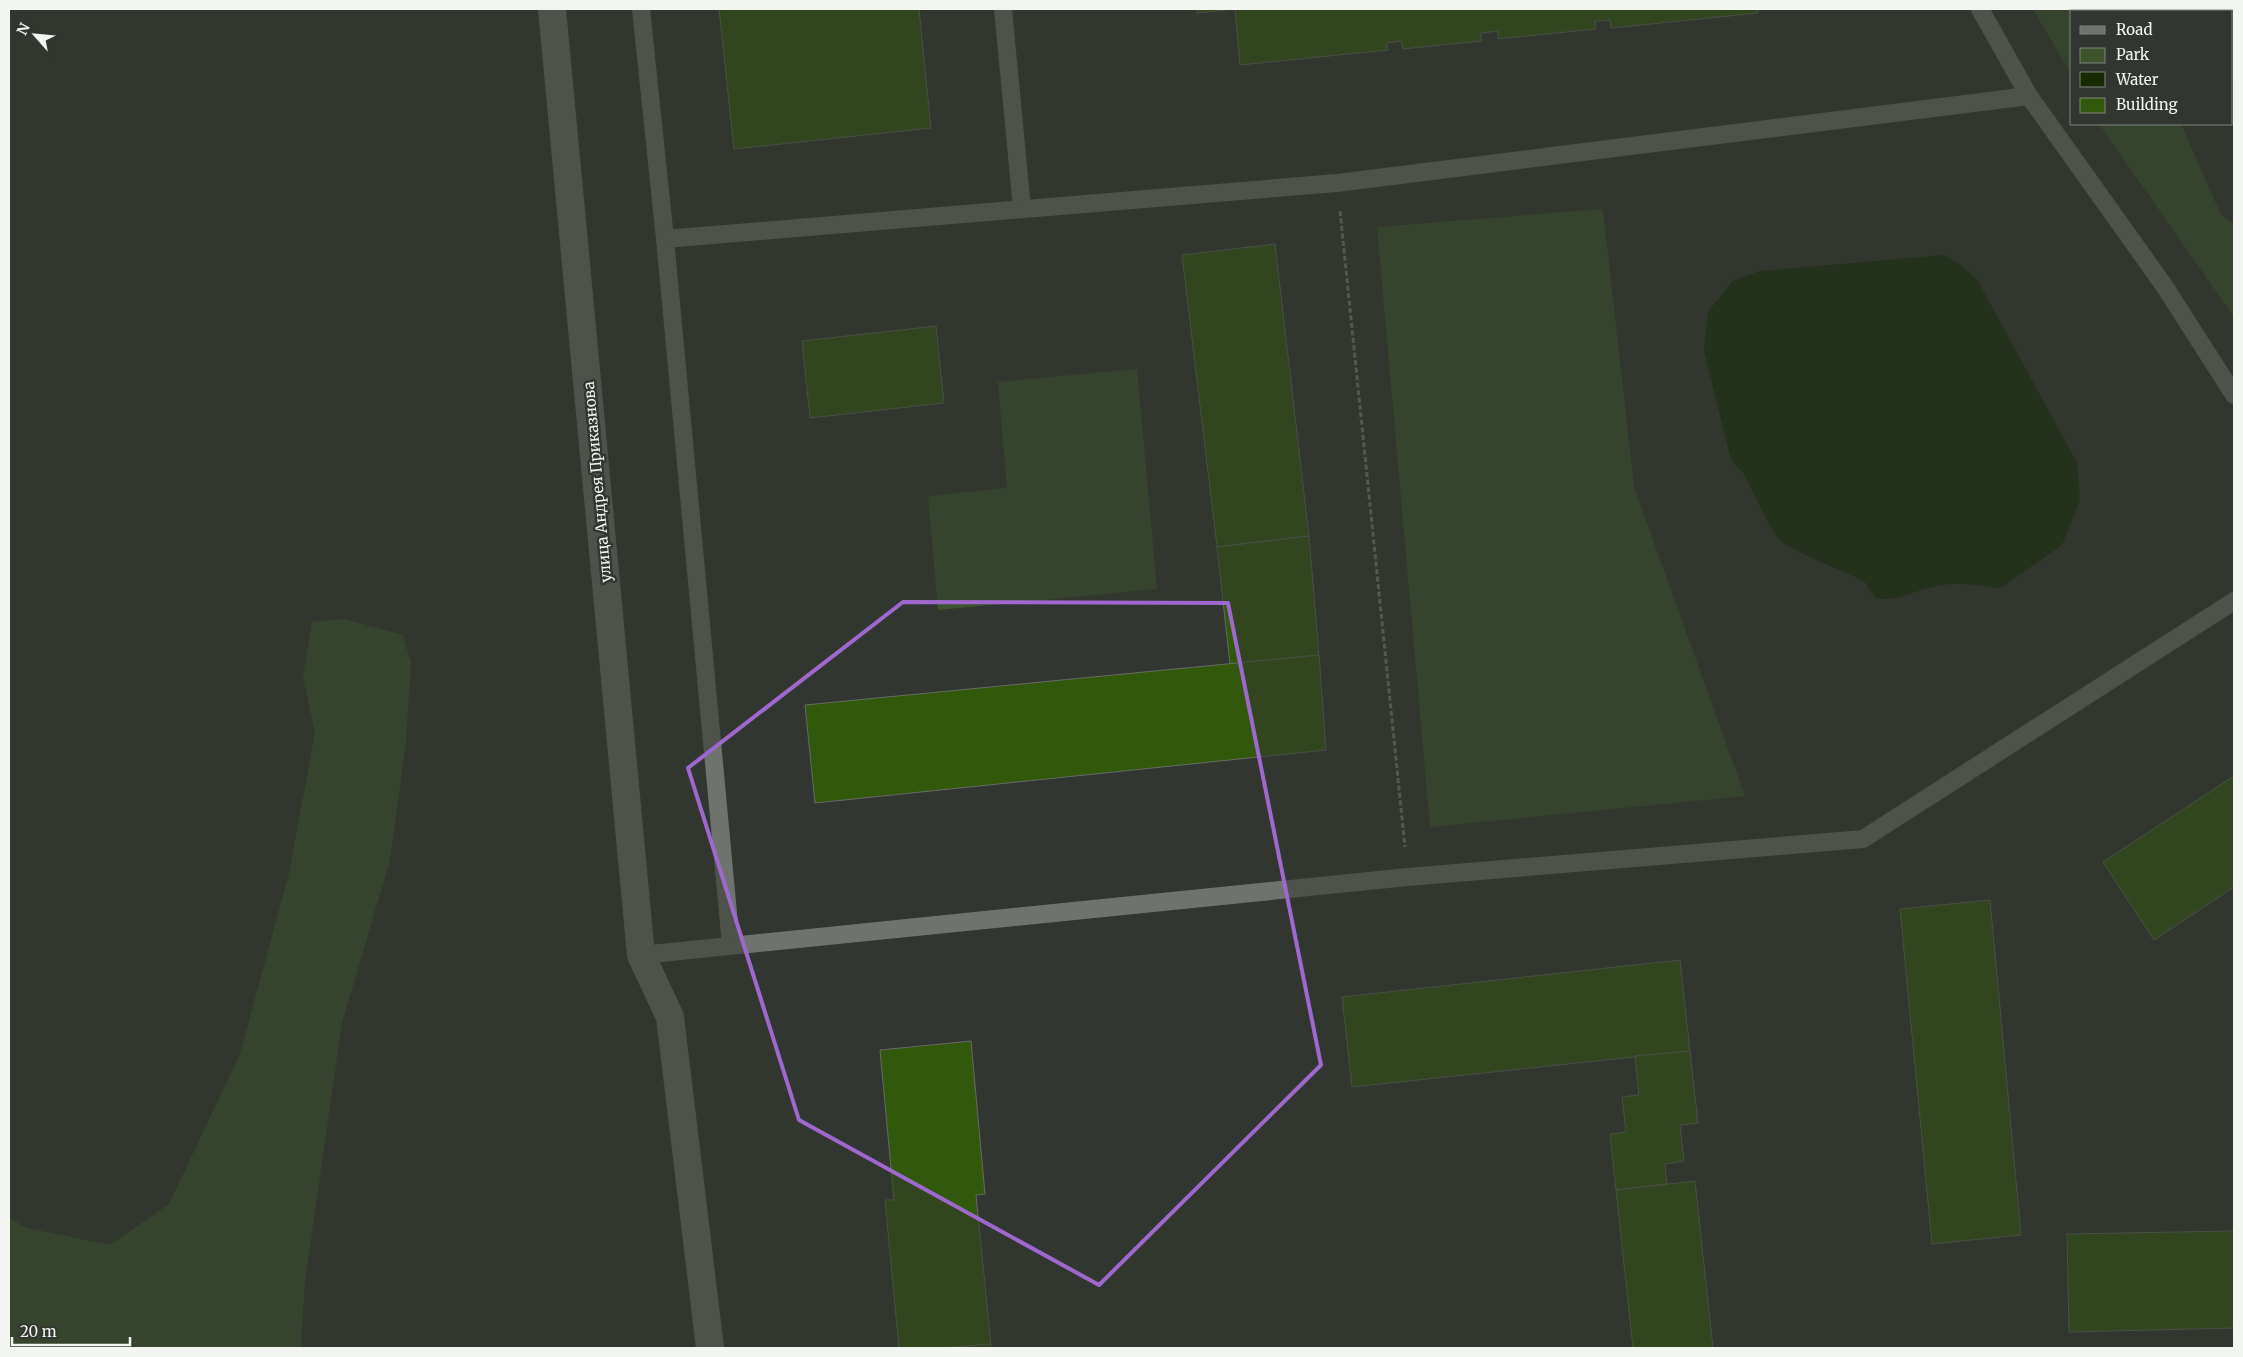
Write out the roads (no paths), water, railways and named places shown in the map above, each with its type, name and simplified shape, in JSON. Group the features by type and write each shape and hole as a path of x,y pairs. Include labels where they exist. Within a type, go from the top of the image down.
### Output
{"street":[{"name":"улица Андрея Приказнова","path":"552,9 640,955"},
{"path":"640,955 670,1017 710,1348"}],"lane":[{"path":"641,9 665,239 731,945"},
{"path":"1003,9 1022,208"},
{"path":"1980,9 2029,96 2165,287 2234,394"},
{"path":"665,239 1337,183 2029,96"},
{"path":"640,955 1408,877 1863,839 2234,602"}],"water":[{"path":"1944,255 1961,265 1978,281 2077,463 2080,500 2062,545 1999,589 1975,585 1950,584 1891,599 1876,598 1864,581 1803,554 1780,541 1770,526 1744,474 1731,460 1704,351 1708,312 1732,281 1760,271"}]}
